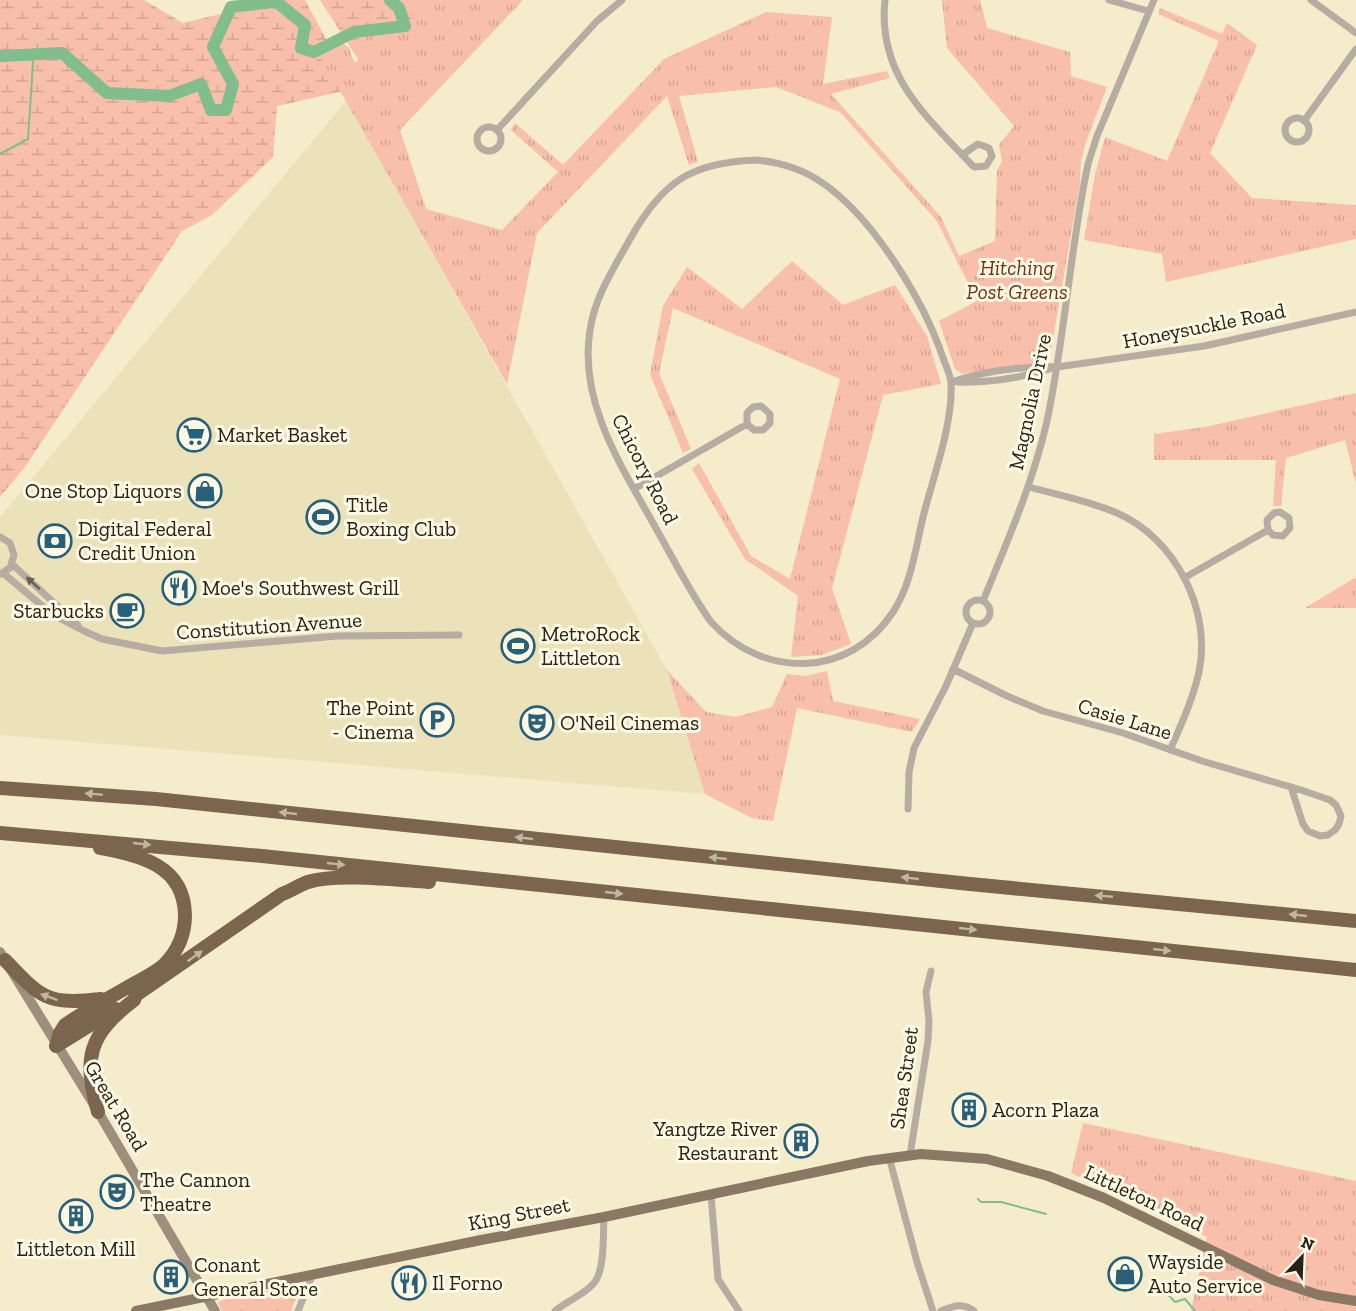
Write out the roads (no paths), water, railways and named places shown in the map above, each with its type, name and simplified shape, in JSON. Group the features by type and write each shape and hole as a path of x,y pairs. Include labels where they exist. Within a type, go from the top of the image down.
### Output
{"highway":[{"path":"0,788 156,800 970,884 1356,921"},
{"path":"0,834 132,843 1356,970"},
{"path":"0,834 117,851 158,866 176,881 184,901 184,930 177,950 159,969 65,1025 56,1046"},
{"path":"56,1046 136,995 282,894 309,882 325,879 365,879 575,888"},
{"path":"2,956 32,988 50,998 69,1002 106,999"},
{"path":"98,1112 89,1071 92,1051 103,1030 136,995"}],"main road":[{"name":"Great Road","path":"2,956 98,1112 215,1311"},
{"name":"Littleton Road","path":"910,1155 942,1154 987,1159 1038,1173 1104,1198 1273,1280 1319,1295 1356,1301"},
{"name":"King Street","path":"136,1311 890,1157 910,1155"}],"street":[{"path":"497,130 597,21 622,0"},
{"path":"885,0 887,44 897,75 917,106 962,155"},
{"path":"1109,0 1148,10"},
{"name":"Magnolia Drive","path":"983,601 1029,488 1046,423 1057,367 1088,164 1097,136 1154,0"},
{"path":"1311,0 1356,33"},
{"path":"1304,121 1356,49"},
{"name":"Chicory Road","path":"739,161 776,163 794,167 810,175 833,191 868,226 899,269 931,327 951,382 946,428 901,597 890,617 863,644 836,658 806,664 775,662 746,651 721,634 702,610 634,489 610,445 596,405 589,357 593,316 605,284 647,211 656,199 677,180 704,167 739,161"},
{"name":"Honeysuckle Road","path":"1057,367 1204,346 1356,312"},
{"path":"951,382 984,381 1034,374 1057,367"},
{"path":"634,489 747,424"},
{"path":"1029,488 1104,508 1132,521 1162,546 1184,578 1196,607 1201,655 1195,686 1170,750"},
{"path":"1184,578 1268,530"},
{"name":"Constitution Avenue","path":"0,537 12,547 14,555 12,564 1,573 10,577 53,615 102,639 162,651 337,636 459,635"},
{"name":"Constitution Avenue","path":"12,564 84,631"},
{"name":"Magnolia Drive","path":"973,601 983,601 989,608 989,616 982,623 973,623 966,616 967,606 973,601"},
{"path":"53,615 60,607"},
{"name":"Magnolia Drive","path":"908,809 909,772 914,748 973,623"},
{"name":"Casie Lane","path":"953,669 1030,706 1123,733 1334,802 1341,816 1335,831 1324,836 1308,831 1303,824 1291,788"},
{"name":"Shea Street","path":"910,1155 928,1041 929,1021 926,992 931,971"},
{"path":"890,1157 917,1262 933,1311"},
{"path":"711,1195 718,1279 739,1311"},
{"path":"555,1311 594,1284 598,1277 604,1217"},
{"path":"298,1311 312,1276"},
{"path":"941,1311 958,1305 974,1311"}],"waterway":[{"path":"0,56 62,53 107,93 169,96 201,84 211,110 226,110 233,84 213,47 231,7 278,3 305,25 301,48 314,52 354,32 405,26 399,8 390,0"},
{"path":"0,154 28,139 32,54"},
{"path":"978,1199 981,1202 1001,1202 1046,1214"},
{"path":"1157,1283 1175,1302 1185,1299 1195,1311"}],"place":[{"name":"Market Basket","path":"194,435"},
{"name":"One Stop Liquors","path":"205,491"},
{"name":"Title Boxing Club","path":"323,517"},
{"name":"Digital Federal Credit Union","path":"55,541"},
{"name":"Moe's Southwest Grill","path":"179,588"},
{"name":"Starbucks","path":"127,611"},
{"name":"MetroRock Littleton","path":"518,646"},
{"name":"The Point - Cinema","path":"437,720"},
{"name":"O'Neil Cinemas","path":"537,723"},
{"name":"Acorn Plaza","path":"969,1110"},
{"name":"Yangtze River Restaurant","path":"801,1141"},
{"name":"The Cannon Theatre","path":"117,1192"},
{"name":"Littleton Mill","path":"76,1216"},
{"name":"Wayside Auto Service","path":"1125,1274"},
{"name":"Conant General Store","path":"171,1277"},
{"name":"Il Forno","path":"409,1283"}],"park label":[{"name":"Hitching Post Greens","path":"1017,280"}]}
